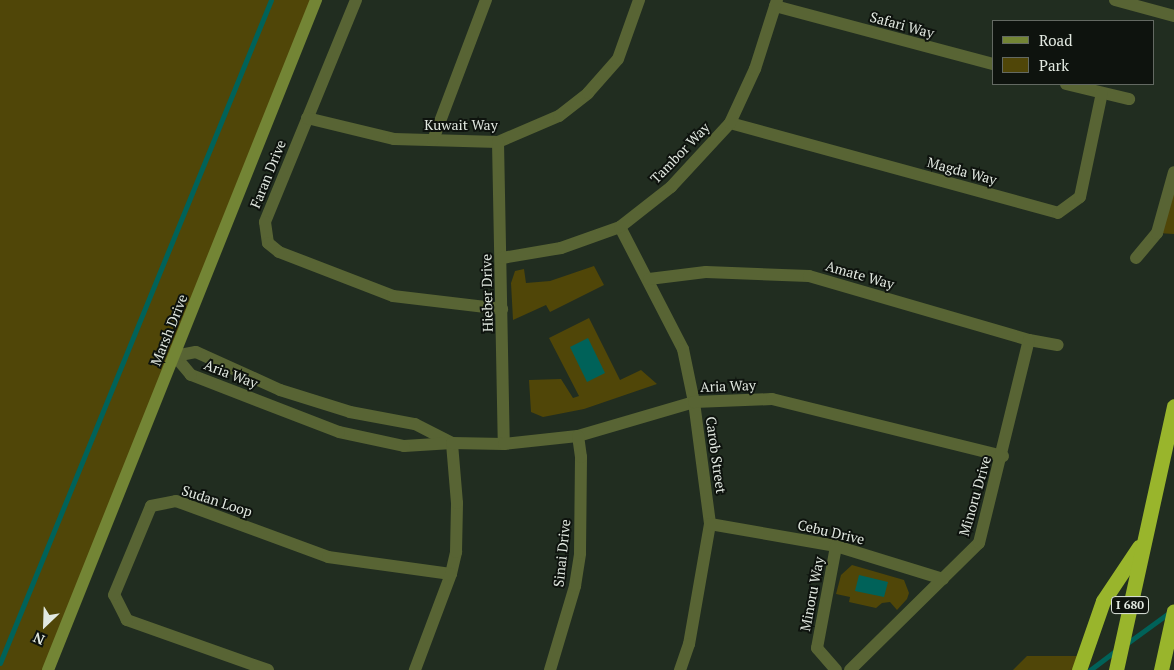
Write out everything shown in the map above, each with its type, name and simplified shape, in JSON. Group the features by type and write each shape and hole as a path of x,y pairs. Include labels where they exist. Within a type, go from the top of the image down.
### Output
{"highway":[{"name":"I 680","path":"1116,670 1174,406"},
{"path":"1078,670 1103,601 1144,539"},
{"path":"1161,670 1174,611"}],"street":[{"name":"Marsh Drive","path":"48,670 316,0"},
{"name":"Faran Drive","path":"356,0 265,222 268,244 280,252 393,296 502,309"},
{"path":"433,140 486,0"},
{"name":"Kuwait Way","path":"307,118 365,134 433,140 498,142 559,116 588,93 618,59 638,0"},
{"path":"1115,0 1174,16"},
{"name":"Safari Way","path":"776,3 992,64"},
{"name":"Tambor Way","path":"502,258 561,248 620,227 671,187 730,123 755,70 776,3"},
{"path":"1070,85 1129,99"},
{"name":"Magda Way","path":"730,123 1058,213 1080,196 1102,94"},
{"name":"Hieber Drive","path":"498,142 502,258 504,444"},
{"path":"1136,258 1157,233 1174,172"},
{"name":"Carob Street","path":"620,227 649,279 683,350 694,402 710,524 688,644 680,670"},
{"name":"Amate Way","path":"649,279 706,272 809,276 1029,340 1058,345"},
{"name":"Minoru Drive","path":"850,670 979,543 1003,456 1029,340"},
{"name":"Aria Way","path":"452,443 415,424 350,412 280,390 196,352 175,356 191,375 340,432 404,446 452,443 504,444 578,436 694,402 772,399 1003,456"},
{"name":"Sinai Drive","path":"550,670 575,586 580,553 581,457 578,436"},
{"path":"415,670 451,574 456,552 457,502 452,443"},
{"name":"Sudan Loop","path":"268,670 127,620 114,595 151,506 176,501 328,557 451,574"},
{"name":"Cebu Drive","path":"710,524 836,546 942,579"},
{"name":"Minoru Way","path":"836,546 817,648 836,670"}],"green space":[{"path":"0,0 316,0 48,670 0,670"},
{"path":"1174,172 1174,234 1157,233"},
{"path":"594,266 604,285 550,312 546,305 513,320 511,283 515,271 524,269 526,283 550,281"},
{"path":"589,318 620,380 641,370 657,384 584,409 543,417 531,412 529,380 561,379 573,398 579,396 549,338"},
{"path":"852,565 904,580 909,593 907,599 897,610 890,602 882,603 876,608 849,602 850,597 836,594 841,575"},
{"path":"1027,656 1083,656 1079,670 1013,670"}],"water":[{"path":"588,338 605,373 587,382 570,347"},
{"path":"859,575 888,582 884,597 855,591"}],"waterway":[{"path":"0,663 271,0"},
{"path":"1126,644 1170,612"},
{"path":"1090,670 1117,650"}]}
